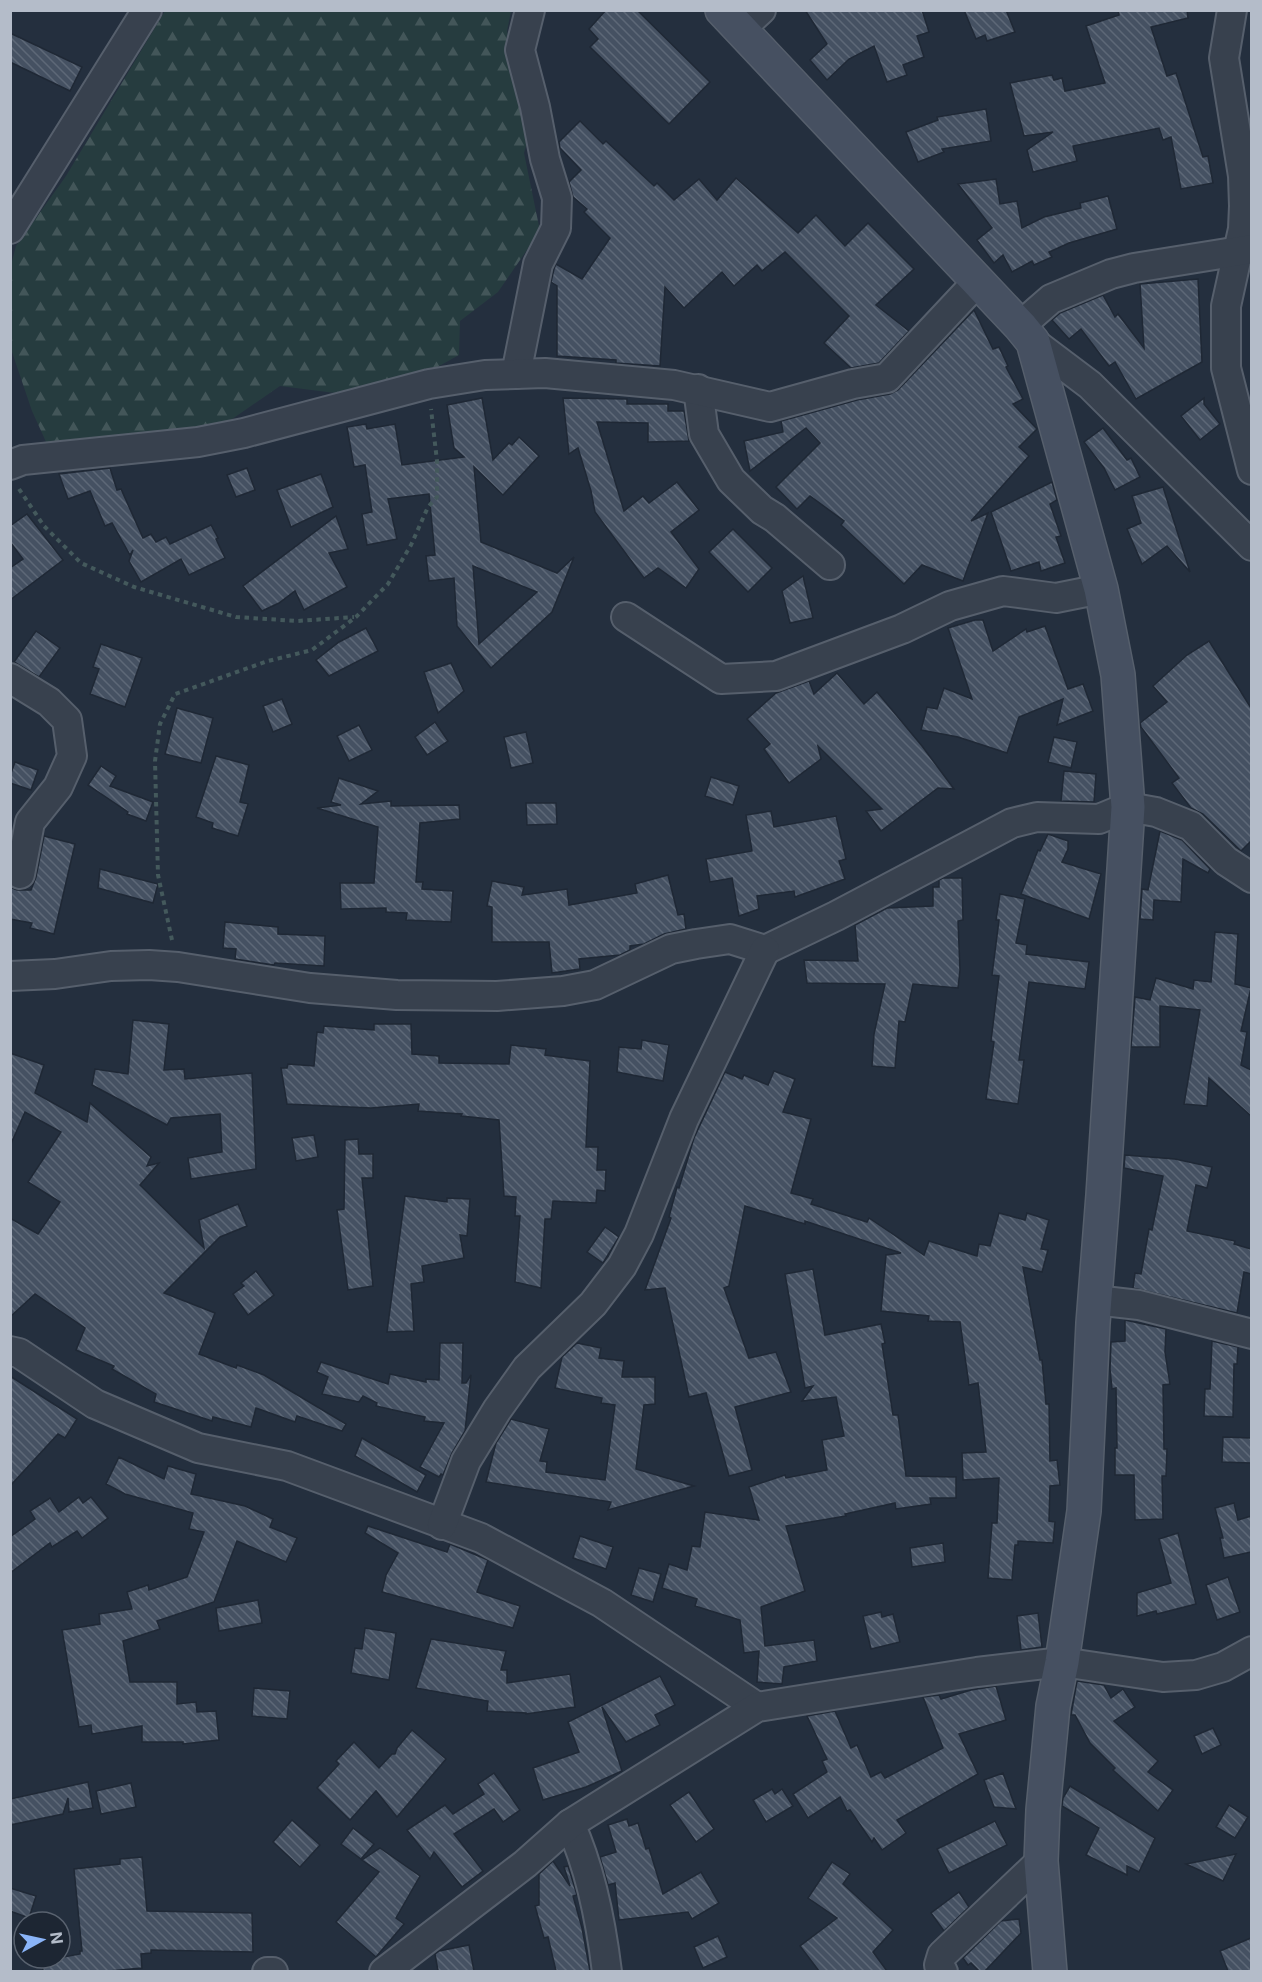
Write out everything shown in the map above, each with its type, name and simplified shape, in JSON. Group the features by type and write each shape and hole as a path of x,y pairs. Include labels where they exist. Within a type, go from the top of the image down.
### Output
{"street":[{"path":"10,229 147,10"},
{"path":"516,374 538,264 556,228 557,198 545,159 535,107 520,50 530,10"},
{"path":"1232,10 1224,58 1243,176 1244,249 1226,306 1226,368 1251,470"},
{"path":"741,17 1026,334 1090,385 1251,546"},
{"path":"1026,334 1051,299 1111,274 1244,249"},
{"path":"14,475 23,460 198,442 454,379 545,373 674,385 770,407 853,384 886,378 978,282"},
{"path":"1026,334 1101,589 1118,675 1128,807 1095,1300 1084,1511 1062,1662 1053,1706 1047,1759 1041,1861 1050,1971"},
{"path":"698,389 704,434 731,480 762,510 775,518 830,565"},
{"path":"626,617 721,679 776,676 902,629 950,606 1003,591 1056,598 1101,589"},
{"path":"10,678 49,702 67,720 72,756 58,788 30,822 20,874"},
{"path":"442,1525 466,1461 526,1368 593,1304 622,1266 639,1234 684,1119 765,950 836,916 1012,823 1037,817 1099,819 1128,807 1156,812 1191,826 1226,861 1251,878"},
{"path":"10,976 55,974 111,966 149,965 178,967 310,988 397,995 497,996 563,991 595,985 671,949 696,944 730,939 765,950"},
{"path":"1095,1300 1139,1305 1251,1334"},
{"path":"10,1351 19,1353 95,1404 198,1448 287,1466 481,1538 602,1603 757,1707"},
{"path":"384,1971 525,1864 570,1824 757,1707 977,1672 1062,1662 1163,1677 1196,1675 1223,1667 1250,1653"},
{"path":"570,1824 581,1848 590,1882 607,1971"},
{"path":"943,1971 939,1965 942,1955 1041,1861"},
{"path":"267,1971 273,1971"}],"path":[{"path":"178,967 158,875 155,761 160,724 176,694 268,661 312,650 356,617 388,584 411,545 428,507 437,497 429,384"},
{"path":"14,475 44,526 81,562 134,587 236,616 297,621 356,617"}],"green space":[{"path":"165,11 511,11 507,31 533,121 524,153 540,231 498,292 460,321 459,355 396,390 351,395 280,386 225,424 130,444 47,444 32,411 11,349 10,269 16,246 66,176"}],"building":[{"path":"606,10 637,10 710,82 669,124 590,47 598,39 589,29"},
{"path":"805,10 922,10 929,32 917,36 924,57 903,65 907,75 887,82 874,46 849,59 827,80 810,60 827,44"},
{"path":"964,10 1006,10 1015,32 987,41 985,35 976,39"},
{"path":"1118,10 1187,10 1188,18 1151,27 1167,76 1176,73 1203,157 1208,156 1213,183 1181,189 1171,137 1163,140 1159,128 1073,146 1077,161 1033,172 1027,150 1053,132 1024,136 1010,83 1052,75 1054,80 1062,78 1065,91 1105,83 1086,26 1119,15"},
{"path":"10,33 82,67 70,91 10,62"},
{"path":"986,109 991,141 942,149 944,152 918,162 906,132 938,120 937,117"},
{"path":"580,121 603,144 606,141 654,186 657,183 674,200 699,179 717,200 736,178 798,233 816,215 845,246 868,223 914,269 876,305 909,331 879,363 851,368 824,343 849,316 785,252 762,271 757,265 734,286 722,272 684,308 665,287 660,366 557,356 557,286 551,282 556,264 582,279 610,238 584,212 587,209 573,197 569,182 581,170 560,148 559,142"},
{"path":"996,179 1000,204 1017,201 1022,228 1044,217 1081,208 1080,203 1108,196 1117,229 1069,243 1049,252 1052,257 1034,265 1032,261 1012,272 1003,255 994,263 977,240 992,228 958,184"},
{"path":"1198,279 1202,362 1136,399 1115,362 1109,366 1081,329 1069,339 1052,320 1060,313 1103,295 1115,317 1118,314 1144,348 1140,284"},
{"path":"974,310 993,349 999,347 1008,366 1006,367 1023,399 1013,404 1037,429 1019,447 1029,456 971,521 988,513 963,581 922,565 904,584 841,525 844,521 810,496 797,509 776,487 820,443 806,428 750,471 744,441 783,432 781,421 857,400 890,394 898,390"},
{"path":"482,398 493,460 509,443 512,445 519,437 539,456 503,495 474,467 481,542 557,573 574,557 552,612 491,668 457,626 454,578 429,581 426,556 435,555 429,494 388,499 397,539 367,545 362,514 372,512 365,465 354,467 347,427 366,424 367,429 395,424 402,465 464,457 454,448 447,405","holes":["473,566 537,592 479,644"]},
{"path":"563,398 627,399 627,404 668,404 668,411 684,411 689,441 648,442 648,423 597,422 624,511 643,496 649,503 677,482 699,510 671,532 699,569 686,588 658,568 644,578 595,512 578,448 569,454"},
{"path":"1204,398 1204,404 1220,424 1200,440 1181,416"},
{"path":"1103,428 1127,460 1131,458 1140,477 1115,490 1104,468 1084,442"},
{"path":"110,468 117,490 121,489 143,538 151,534 156,542 166,537 170,544 211,525 225,558 189,575 181,559 141,582 129,561 133,550 130,555 112,523 105,526 90,491 68,499 59,474"},
{"path":"247,468 255,490 236,497 227,475"},
{"path":"321,474 333,507 291,527 277,490"},
{"path":"1052,482 1057,500 1050,504 1061,536 1056,537 1065,563 1041,571 1039,562 1011,571 991,512"},
{"path":"1163,487 1190,572 1167,546 1142,564 1127,529 1141,523 1132,496"},
{"path":"27,514 63,560 10,600 10,568 23,559 10,542 10,526"},
{"path":"336,516 348,549 329,553 347,587 304,610 295,591 279,603 262,611 243,586"},
{"path":"733,529 772,568 748,592 709,552"},
{"path":"803,576 813,618 790,623 782,591"},
{"path":"983,620 993,651 1026,629 1027,632 1045,626 1068,689 1083,684 1093,711 1057,725 1063,699 1019,717 1007,753 958,737 921,730 927,707 937,709 944,688 972,699 948,628"},
{"path":"366,628 378,651 329,676 316,660 339,642"},
{"path":"36,631 60,648 39,677 14,662"},
{"path":"1209,641 1251,708 1251,841 1241,851 1203,814 1191,808 1172,783 1179,778 1140,723 1167,702 1153,686 1187,655"},
{"path":"101,644 142,658 125,707 90,694 99,669 93,667"},
{"path":"451,663 464,691 438,713 424,672"},
{"path":"837,673 864,704 877,692 954,789 938,788 881,831 866,811 882,809 818,746 821,759 789,783 764,749 770,744 747,719 776,693 809,681 814,694"},
{"path":"282,699 292,724 273,732 263,706"},
{"path":"177,708 213,718 201,763 165,754"},
{"path":"435,722 448,741 427,755 415,737"},
{"path":"359,725 372,750 349,761 337,736"},
{"path":"526,732 533,763 511,768 504,737"},
{"path":"1054,737 1077,742 1071,768 1048,762"},
{"path":"216,756 249,765 240,802 248,804 238,836 212,828 213,823 196,817"},
{"path":"15,762 38,770 31,790 10,783"},
{"path":"101,766 116,776 110,786 153,802 146,821 127,814 128,812 88,785"},
{"path":"1064,771 1096,774 1094,802 1061,801"},
{"path":"711,777 739,786 733,805 705,796"},
{"path":"339,778 378,791 361,804 391,801 391,806 459,805 460,819 420,823 416,882 423,882 422,889 453,891 451,922 406,920 407,913 386,912 386,908 341,909 340,883 374,883 378,827 317,808 341,805 331,802"},
{"path":"526,803 556,803 557,824 527,825"},
{"path":"771,811 774,827 836,816 846,859 839,861 845,879 795,897 794,891 757,896 759,909 739,916 732,878 710,882 706,859 752,851 746,815"},
{"path":"1160,831 1182,840 1210,869 1208,873 1183,859 1181,902 1154,900 1153,920 1140,919 1142,889 1148,890"},
{"path":"1048,834 1068,841 1068,849 1062,862 1101,874 1089,919 1021,894 1038,850 1040,851"},
{"path":"44,836 75,844 54,934 30,928 32,923 10,919 10,887 17,890 31,890 36,877"},
{"path":"100,869 158,884 153,903 98,888"},
{"path":"668,875 678,915 684,914 686,929 664,934 644,944 630,946 630,950 620,955 579,959 580,969 552,973 549,942 492,942 492,907 487,906 492,881 524,887 522,895 567,889 569,905 637,893 635,884"},
{"path":"962,878 963,920 958,921 960,970 958,988 913,984 905,1022 899,1021 895,1068 872,1066 874,1034 885,984 807,983 804,960 858,961 855,925 887,908 933,906 933,887 939,887 939,880"},
{"path":"1000,894 1025,899 1016,943 1027,945 1026,954 1089,962 1085,989 1029,982 1019,1060 1024,1060 1018,1104 986,1099 994,1042 991,1041 999,976 992,975"},
{"path":"225,922 278,927 278,934 325,936 324,966 275,963 274,965 235,959 236,949 223,948"},
{"path":"1215,932 1238,934 1235,984 1251,988 1241,1031 1247,1032 1241,1065 1251,1070 1251,1116 1209,1078 1207,1106 1184,1104 1200,1010 1160,1006 1160,1047 1131,1047 1135,997 1150,1000 1156,978 1193,989 1194,980 1211,982"},
{"path":"133,1020 169,1024 164,1070 184,1069 185,1079 252,1073 256,1169 191,1179 188,1158 222,1152 220,1114 171,1118 167,1125 92,1085 95,1069 128,1074"},
{"path":"374,1024 411,1024 412,1054 439,1056 439,1063 509,1064 511,1045 546,1049 545,1055 590,1061 586,1147 598,1147 597,1170 606,1170 605,1191 597,1190 596,1203 553,1201 551,1219 545,1219 541,1288 515,1282 520,1216 515,1216 516,1197 504,1196 499,1120 461,1116 462,1114 418,1111 419,1104 371,1108 287,1104 281,1068 287,1068 288,1064 314,1066 317,1032 323,1033 324,1026 374,1030"},
{"path":"642,1040 669,1045 663,1081 617,1072 619,1047 641,1049"},
{"path":"10,1053 44,1065 35,1093 87,1122 90,1103 151,1157 147,1166 159,1163 140,1185 204,1248 199,1220 238,1204 247,1226 220,1237 164,1293 215,1313 199,1354 236,1368 237,1365 264,1375 346,1424 342,1431 297,1416 295,1422 256,1408 251,1427 213,1417 212,1421 154,1402 156,1394 112,1369 114,1366 76,1350 85,1328 35,1294 10,1317 10,1218 38,1234 60,1202 28,1182 61,1132 25,1112 10,1146"},
{"path":"774,1071 795,1079 783,1112 811,1119 791,1193 813,1199 811,1204 867,1222 869,1218 924,1255 929,1241 977,1256 979,1244 990,1246 999,1213 1025,1220 1027,1213 1049,1220 1041,1249 1048,1250 1042,1272 1023,1267 1040,1360 1042,1360 1046,1404 1049,1404 1050,1461 1057,1460 1060,1485 1050,1486 1049,1521 1055,1522 1053,1543 1018,1541 1018,1545 1015,1545 1012,1580 988,1578 992,1523 997,1523 999,1478 963,1480 962,1453 986,1452 978,1383 969,1385 960,1322 928,1321 929,1316 881,1311 886,1255 901,1253 805,1221 805,1224 745,1206 729,1286 724,1288 749,1358 776,1352 791,1392 735,1407 752,1470 729,1476 706,1393 689,1397 665,1288 645,1290 671,1218 669,1217 677,1187 679,1188 694,1138 725,1072 742,1079 744,1075 768,1085"},
{"path":"314,1135 318,1157 296,1161 292,1138"},
{"path":"358,1139 359,1154 373,1154 373,1178 362,1178 373,1286 348,1290 337,1210 344,1209 345,1140"},
{"path":"1125,1155 1175,1159 1212,1167 1207,1188 1196,1185 1187,1231 1235,1241 1234,1244 1251,1249 1251,1274 1244,1272 1237,1313 1133,1288 1135,1273 1141,1274 1149,1229 1152,1230 1163,1176 1124,1168"},
{"path":"405,1196 447,1202 447,1198 470,1199 467,1236 460,1235 464,1258 422,1266 424,1282 411,1284 414,1331 387,1332"},
{"path":"605,1227 619,1237 603,1263 587,1252"},
{"path":"813,1269 825,1335 881,1324 893,1415 898,1415 906,1476 956,1477 956,1498 930,1498 931,1504 896,1509 895,1503 845,1514 846,1516 786,1526 805,1591 761,1607 765,1646 814,1640 817,1661 784,1667 782,1684 757,1682 759,1651 744,1653 740,1620 695,1606 697,1599 662,1588 669,1564 687,1570 692,1546 700,1547 705,1512 759,1520 749,1487 785,1475 786,1478 827,1470 822,1440 844,1436 836,1397 802,1401 813,1386 805,1388 785,1274"},
{"path":"256,1271 274,1295 248,1315 233,1294 244,1286 241,1283"},
{"path":"1125,1320 1166,1329 1165,1352 1170,1384 1163,1385 1164,1449 1167,1449 1166,1476 1162,1476 1163,1519 1135,1520 1134,1475 1115,1475 1116,1388 1112,1389 1111,1342 1125,1341"},
{"path":"1212,1341 1238,1347 1237,1364 1234,1364 1233,1417 1204,1416 1205,1389 1210,1389"},
{"path":"440,1343 463,1343 462,1383 466,1383 471,1375 465,1431 443,1475 439,1477 420,1467 444,1423 424,1421 425,1417 376,1406 377,1403 363,1396 359,1402 322,1394 328,1377 317,1372 321,1362 388,1384 390,1374 426,1382 426,1379 439,1380"},
{"path":"577,1343 601,1348 599,1358 624,1361 622,1377 655,1377 655,1404 644,1405 636,1469 694,1486 608,1510 611,1502 486,1482 496,1443 511,1419 549,1429 540,1461 547,1462 546,1472 605,1480 615,1405 601,1403 602,1398 555,1388 562,1357"},
{"path":"10,1376 77,1419 65,1438 58,1434 10,1486"},
{"path":"1223,1437 1251,1438 1251,1463 1222,1462"},
{"path":"362,1438 426,1475 417,1492 355,1456"},
{"path":"119,1457 164,1479 168,1466 196,1474 191,1494 245,1506 273,1519 270,1527 297,1538 286,1562 237,1541 214,1602 157,1621 160,1629 123,1641 130,1682 177,1682 177,1704 196,1702 197,1712 216,1711 219,1740 183,1744 183,1742 142,1742 142,1726 92,1734 91,1725 79,1727 62,1630 100,1624 99,1614 132,1609 127,1592 148,1585 149,1590 187,1577 204,1532 189,1529 193,1513 125,1494 106,1484"},
{"path":"79,1497 83,1503 91,1497 108,1518 82,1538 77,1531 52,1547 50,1543 10,1573 10,1537 35,1519 30,1511 50,1498 59,1512"},
{"path":"1234,1503 1238,1520 1251,1516 1251,1552 1224,1558 1220,1538 1223,1538 1215,1508"},
{"path":"368,1526 447,1552 450,1544 488,1560 477,1592 520,1606 513,1628 382,1592 386,1575 398,1553 365,1533"},
{"path":"1178,1533 1196,1604 1157,1614 1156,1611 1137,1616 1137,1593 1171,1583 1159,1539"},
{"path":"580,1536 613,1547 606,1569 573,1558"},
{"path":"943,1543 945,1562 912,1567 910,1548"},
{"path":"639,1568 661,1574 653,1602 631,1595"},
{"path":"1228,1577 1240,1612 1217,1620 1206,1585"},
{"path":"258,1600 262,1623 219,1631 216,1608"},
{"path":"881,1612 882,1617 893,1614 900,1642 871,1649 863,1616"},
{"path":"1038,1613 1042,1647 1021,1650 1017,1616"},
{"path":"365,1628 396,1633 389,1680 351,1673 355,1648 362,1649"},
{"path":"431,1639 506,1651 501,1670 507,1670 507,1683 570,1674 575,1707 526,1714 487,1711 488,1701 416,1688"},
{"path":"660,1676 675,1705 655,1715 660,1725 626,1742 602,1707 622,1771 586,1787 543,1800 533,1768 579,1752 568,1722"},
{"path":"1077,1681 1104,1685 1111,1698 1123,1689 1135,1707 1114,1721 1158,1761 1148,1772 1173,1790 1158,1811 1113,1770 1115,1768 1090,1743 1075,1715 1071,1715"},
{"path":"996,1686 1006,1720 959,1734 978,1774 897,1820 906,1833 882,1850 874,1838 872,1842 850,1810 847,1811 840,1797 808,1818 793,1794 827,1772 822,1761 827,1759 807,1716 835,1711 851,1748 857,1745 871,1777 881,1772 885,1778 943,1748 923,1697 939,1695 941,1699 971,1690"},
{"path":"254,1688 290,1691 287,1719 252,1716"},
{"path":"1213,1728 1221,1745 1202,1754 1194,1736"},
{"path":"412,1730 446,1759 397,1817 376,1791 350,1820 317,1788 339,1764 336,1761 354,1742 379,1768 392,1754 395,1754 397,1748"},
{"path":"494,1773 520,1810 503,1822 494,1809 454,1834 483,1871 462,1887 434,1852 430,1859 407,1830 445,1805 453,1814 484,1794 478,1784"},
{"path":"1003,1773 1016,1809 994,1807 984,1780"},
{"path":"88,1782 93,1808 69,1812 68,1798 63,1814 10,1825 10,1799"},
{"path":"131,1783 136,1807 101,1814 96,1791"},
{"path":"1070,1786 1155,1838 1139,1872 1127,1866 1127,1875 1086,1855 1099,1828 1062,1806 1063,1798"},
{"path":"772,1789 775,1794 782,1789 793,1806 766,1822 753,1800"},
{"path":"689,1792 714,1829 696,1842 670,1805"},
{"path":"1229,1805 1248,1817 1235,1838 1216,1827"},
{"path":"627,1819 629,1826 638,1823 646,1849 649,1848 663,1894 701,1872 719,1903 692,1919 688,1912 619,1920 615,1883 608,1885 600,1857 616,1852 608,1825"},
{"path":"292,1820 320,1845 300,1867 273,1842"},
{"path":"995,1821 1007,1845 949,1873 937,1849"},
{"path":"353,1828 374,1844 361,1859 341,1844"},
{"path":"380,1848 420,1876 396,1918 404,1924 376,1957 336,1922 379,1872 362,1860"},
{"path":"1236,1854 1223,1881 1186,1864"},
{"path":"142,1857 147,1911 252,1913 253,1952 151,1950 151,1953 141,1954 142,1968 109,1971 43,1971 72,1970 72,1955 80,1954 82,1951 74,1869 120,1864 120,1859"},
{"path":"553,1861 570,1886 564,1867 568,1866 577,1895 573,1896 590,1971 556,1971 548,1937 544,1938 535,1906 539,1905 539,1874"},
{"path":"832,1862 850,1874 843,1884 893,1930 873,1952 887,1971 819,1971 800,1946 837,1918 808,1898"},
{"path":"10,1888 36,1896 32,1910 10,1911"},
{"path":"959,1892 969,1907 944,1931 931,1913"},
{"path":"1019,1919 1021,1933 985,1971 979,1971 971,1963 968,1965 963,1958 1001,1921"},
{"path":"718,1936 727,1957 703,1968 694,1947"},
{"path":"1251,1938 1251,1971 1228,1971 1220,1951"},
{"path":"469,1945 474,1971 438,1971 435,1954 439,1951"}]}
